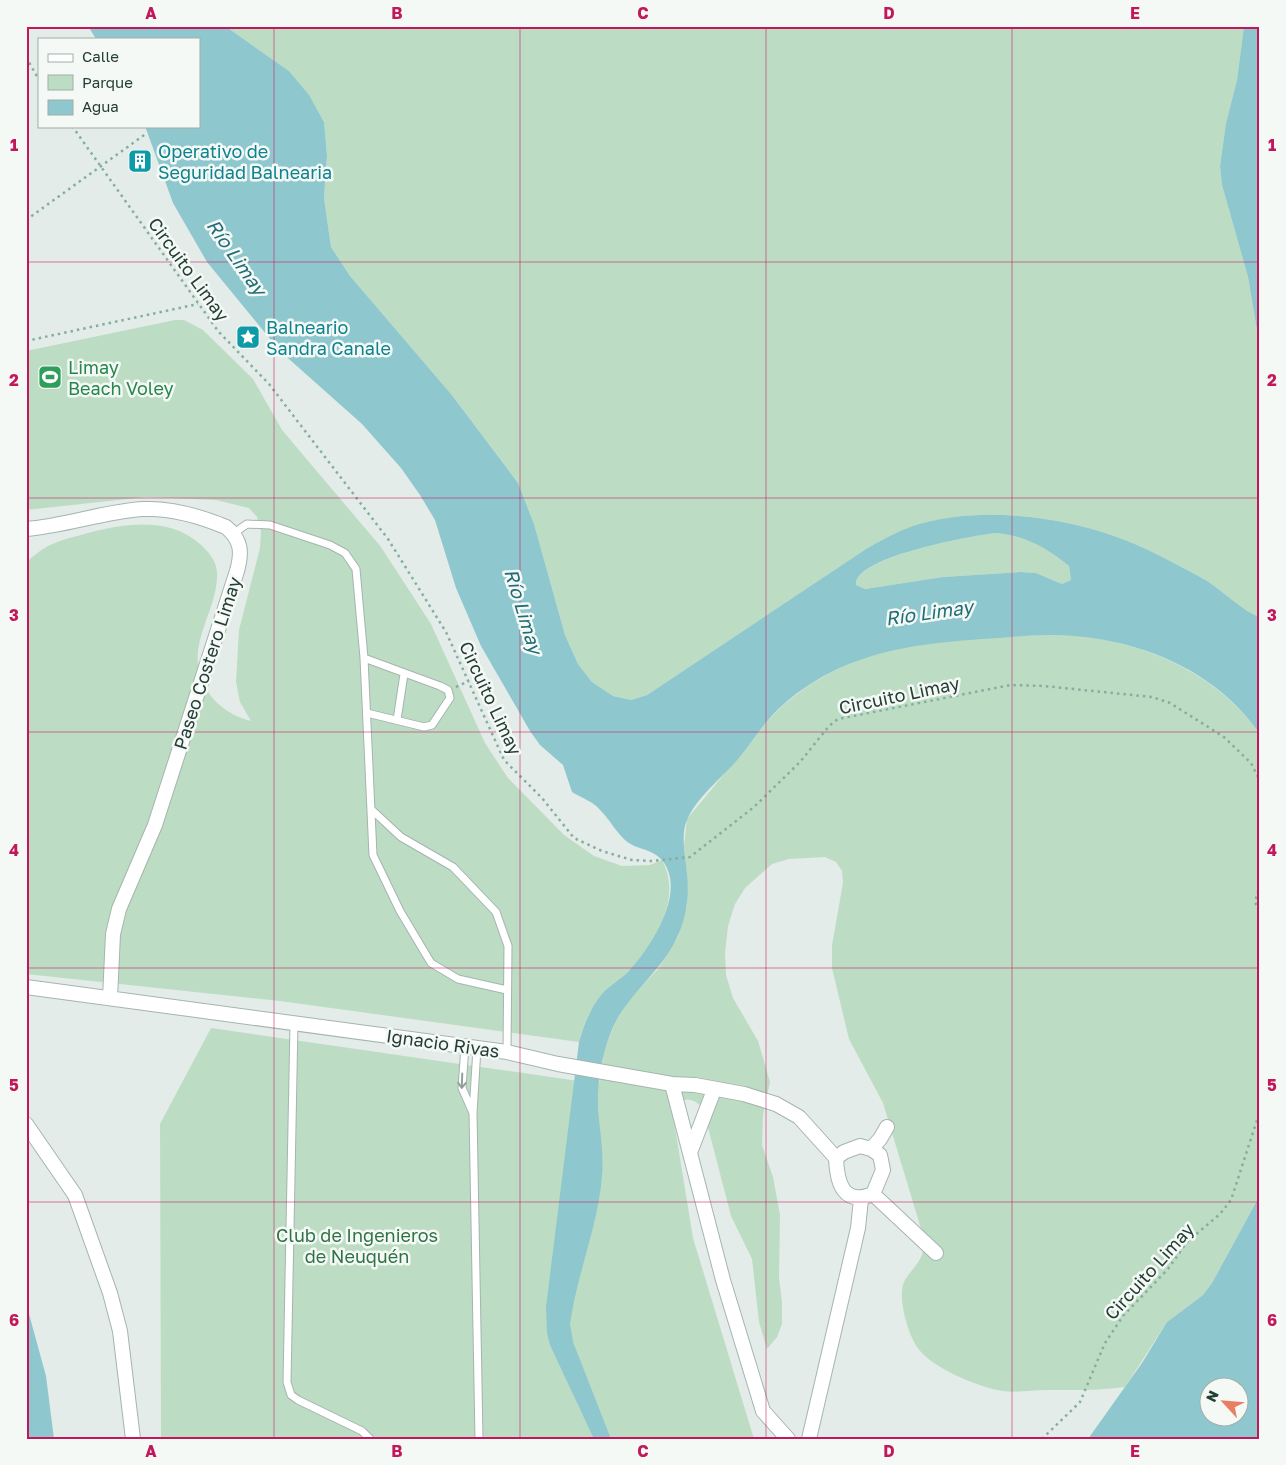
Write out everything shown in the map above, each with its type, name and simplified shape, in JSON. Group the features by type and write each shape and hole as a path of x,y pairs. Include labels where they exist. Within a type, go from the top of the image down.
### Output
{"street":[{"path":"26,529 137,510 157,509 220,524 234,533"},
{"name":"Paseo Costero Limay","path":"110,998 114,934 119,909 155,825 237,572 241,548 234,533"},
{"name":"Ignacio Rivas","path":"26,987 507,1052 558,1064 672,1084 695,1085 744,1094 776,1104 799,1117 836,1158"},
{"path":"672,1084 691,1150 701,1203 763,1411 788,1439"},
{"path":"691,1150 714,1090"},
{"path":"26,1124 74,1195 110,1293 120,1331 133,1439"},
{"path":"872,1149 887,1126"},
{"path":"26,1136 67,1199 102,1296 114,1345 124,1439"},
{"path":"809,1439 858,1228 867,1197 882,1170 880,1155 872,1149 860,1146 844,1152 836,1158 838,1179 845,1191 852,1197 867,1197 936,1253"}],"lane":[{"path":"234,533 247,524 270,525 330,544 345,553 356,569 364,658 373,811 373,855 400,911 431,963 458,979 507,990"},
{"path":"364,658 448,690 450,698 432,725 424,727 367,713"},
{"path":"397,720 404,674"},
{"path":"373,811 401,837 453,867 496,912 508,946 507,1052"},
{"path":"294,1023 287,1382 292,1394 298,1400 362,1431 370,1439"},
{"path":"471,1047 462,1088 473,1113"},
{"path":"471,1047 479,1439"}],"path":[{"path":"26,57 38,78"},
{"name":"Circuito Limay","path":"73,128 223,337 272,388 394,549 446,632 508,765 536,791 569,832 582,843 622,858 662,860 685,858 695,854 754,807 800,762 829,726 838,719 1011,685 1044,686 1152,697 1170,703 1234,745 1251,763 1260,781"},
{"path":"26,220 147,133"},
{"path":"26,341 198,304"},
{"path":"1260,884 1255,902 1260,914"},
{"name":"Circuito Limay","path":"1042,1439 1080,1402 1105,1343 1123,1316 1168,1269 1187,1242 1220,1214 1231,1200 1260,1111"}],"green space":[{"path":"225,26 1244,26 1237,80 1226,123 1220,166 1222,185 1248,277 1260,348 1260,617 1246,610 1207,581 1125,540 1048,519 993,515 965,516 914,526 883,539 647,695 631,700 613,696 592,682 578,664 565,635 534,524 518,483 451,394 350,276 331,247 324,198 327,155 324,122 309,96 289,71"},
{"path":"175,320 184,320 203,330 253,379 282,430 381,547 431,624 485,743 508,778 564,835 594,856 622,866 650,865 662,860 668,875 669,890 668,905 663,919 648,947 639,959 593,1007 579,1042 280,1001 26,974 26,562 57,542 88,533 131,525 160,526 174,529 200,544 209,553 217,572 216,588 198,648 198,663 202,679 211,696 219,705 235,715 251,721 240,702 236,682 239,630 260,548 261,531 257,517 249,508 216,500 146,497 26,510 26,351"},
{"path":"997,533 1027,540 1053,554 1069,566 1071,580 1062,584 1036,573 1021,572 943,577 865,589 856,585 861,575 874,565 894,557 942,543"},
{"name":"Club de Ingenieros de Neuquén","path":"1049,634 1109,641 1138,648 1166,659 1193,673 1218,690 1241,711 1260,734 1260,1195 1212,1283 1203,1295 1167,1322 1125,1387 1095,1390 1003,1391 983,1386 947,1371 928,1358 917,1347 910,1334 902,1292 907,1276 923,1253 922,1232 883,1103 849,1039 832,968 832,945 843,883 842,871 836,862 825,857 789,859 772,864 745,888 735,904 728,926 725,953 726,975 733,998 758,1041 770,1082 763,1115 762,1145 773,1177 780,1215 779,1278 782,1324 777,1337 767,1349 759,1322 752,1259 731,1216 703,1108 694,1101 683,1100 672,1109 693,1238 754,1439 161,1439 160,1124 211,1028 599,1084 604,1050 615,1023 629,1000 658,969 678,937 687,905 687,874 684,846 687,819 771,717 802,691 834,671 867,657 901,648 936,642"}],"water":[{"name":"Río Limay","path":"88,26 225,26 289,71 309,95 324,122 327,155 324,198 331,247 350,276 451,394 518,483 534,524 565,635 578,664 592,682 613,696 631,700 647,695 866,549 889,536 913,526 965,516 1020,516 1048,519 1125,540 1207,581 1246,610 1260,617 1260,734 1239,708 1214,686 1186,668 1156,654 1124,644 1091,638 1057,635 928,644 868,657 840,668 811,684 777,710 738,759 697,803 687,820 684,833 688,889 686,911 682,926 664,960 635,994 618,1018 605,1051 599,1080 598,1110 602,1151 600,1195 577,1287 570,1324 573,1342 611,1439 594,1439 550,1345 547,1333 546,1307 579,1042 588,1017 598,999 637,962 663,919 671,888 669,873 658,856 629,843 598,808 572,792 563,765 540,745 530,731 481,646 456,588 435,520 420,495 401,468 362,424 280,351 207,262 173,203 146,128 200,128 200,38 95,38","holes":["997,533 1017,537 1044,548 1069,566 1071,580 1062,584 1036,573 1021,572 943,577 865,589 856,585 860,575 874,565 917,549"]},
{"path":"1244,26 1260,26 1260,348 1248,277 1222,185 1220,166 1226,123 1237,80"},
{"path":"1260,1195 1260,1439 1088,1439 1142,1363 1167,1322 1203,1295 1212,1283"},
{"path":"26,1303 46,1376 54,1439 26,1439"}],"place":[{"name":"Operativo de Seguridad Balnearia","path":"140,161"},
{"name":"Balneario Sandra Canale","path":"248,337"},
{"name":"Limay Beach Voley","path":"50,377"}]}
